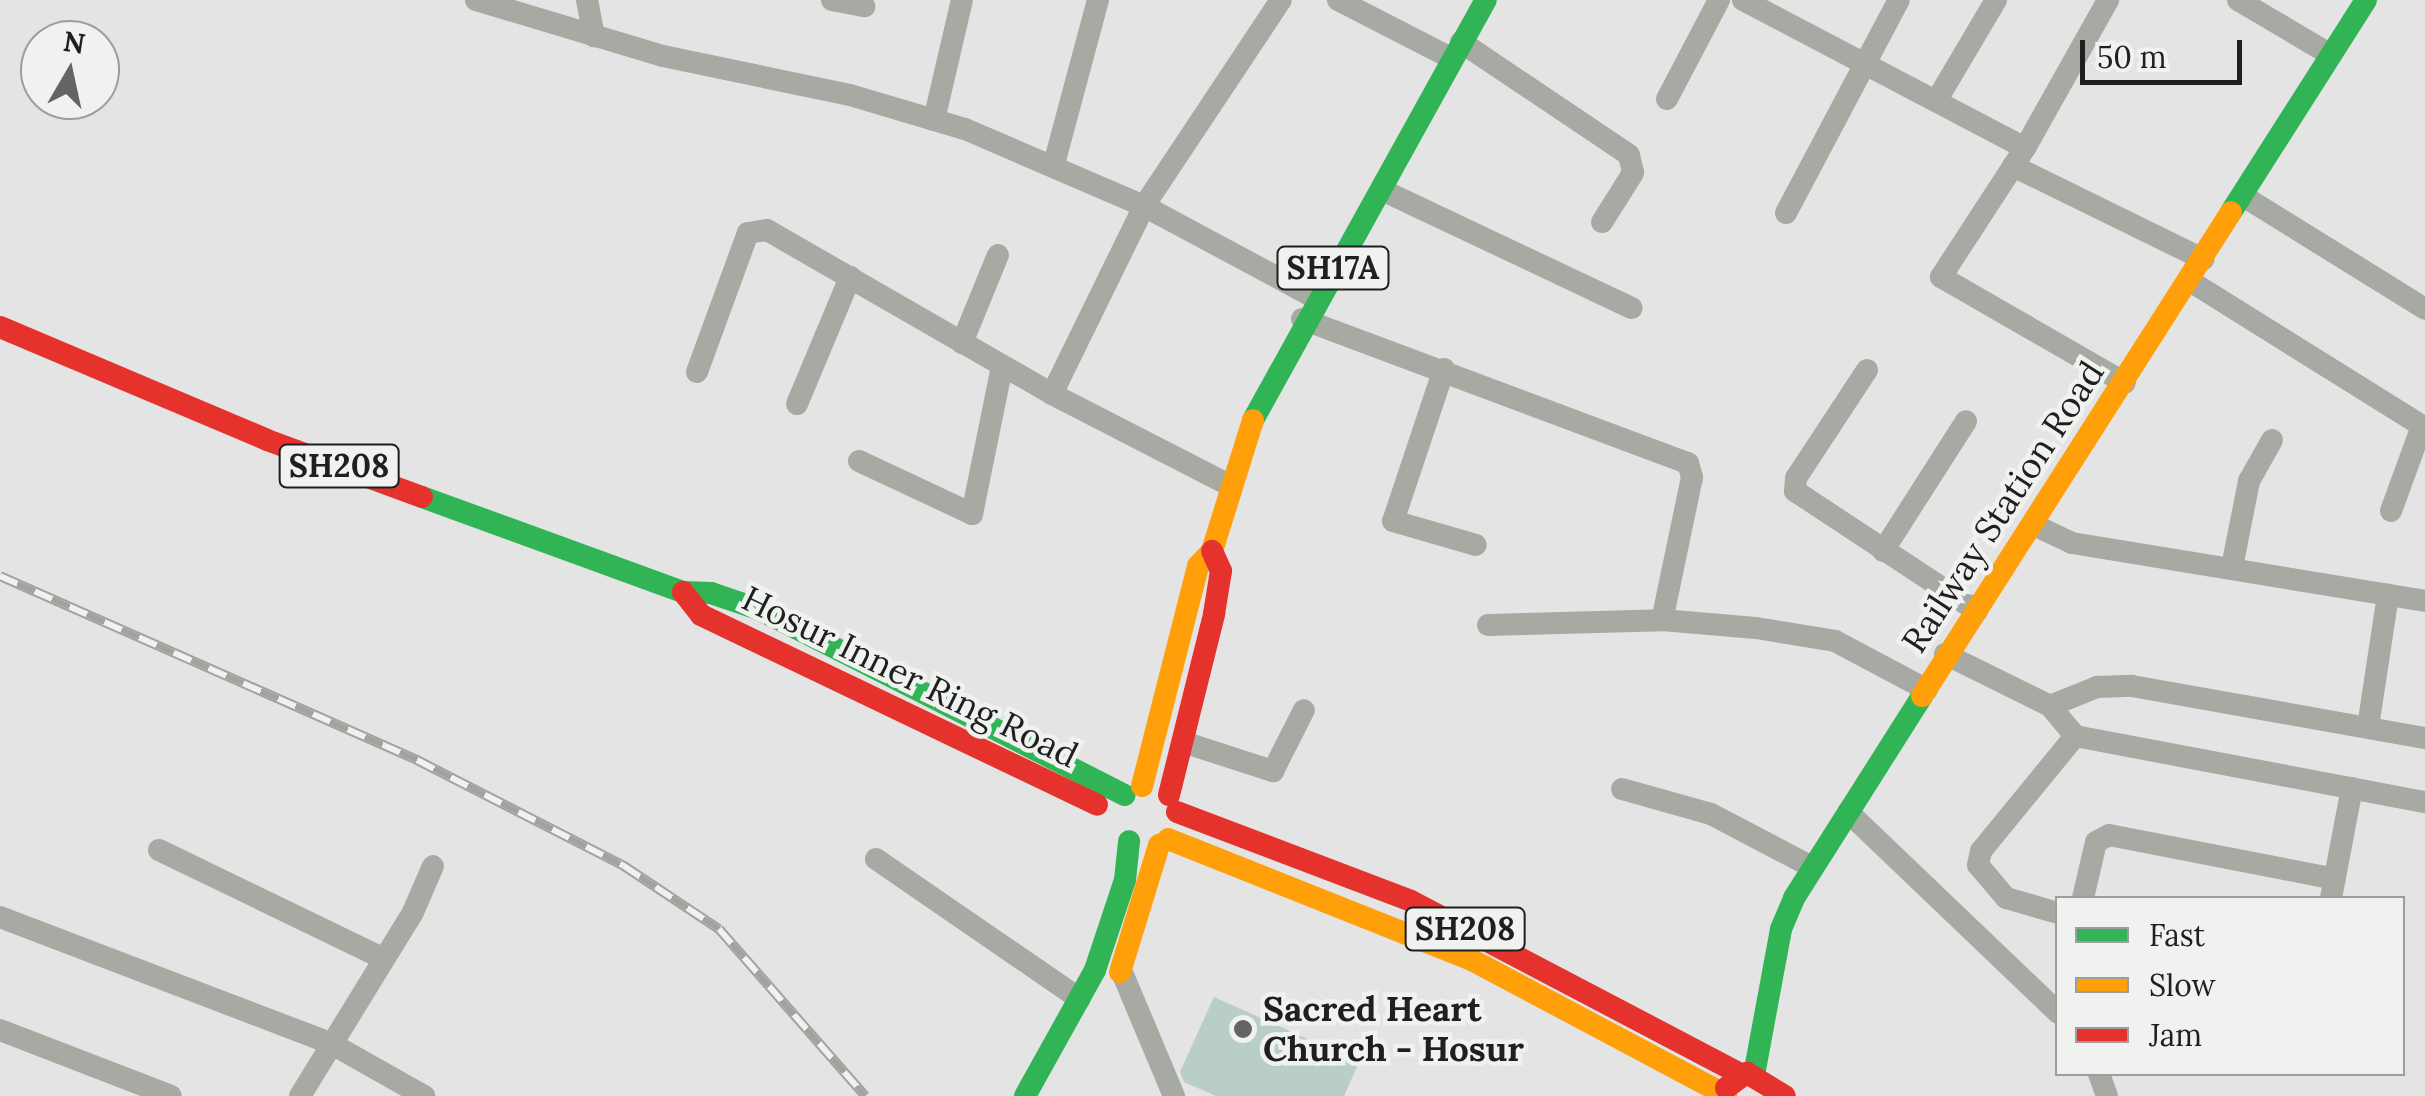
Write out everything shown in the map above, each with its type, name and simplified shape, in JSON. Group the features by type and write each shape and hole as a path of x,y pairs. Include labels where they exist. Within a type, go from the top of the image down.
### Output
{"main road":[{"name":"SH17A","path":"1128,798 1198,566 1212,551 1255,412 1302,318 1382,190 1486,0"},
{"name":"Railway Station Road","path":"1755,1082 1781,930 1812,867 1945,654 2125,383 2366,0"},
{"name":"Hosur Inner Ring Road","path":"0,327 267,440 683,592 711,593 758,609 1128,798 1173,804"},
{"name":"SH17A","path":"1048,1096 1121,970 1147,902 1173,804 1222,571 1212,551"},
{"path":"1025,1096 1080,1000 1110,932 1128,841 1128,798"},
{"name":"SH208","path":"1173,804 1411,901 1785,1096"},
{"path":"1128,841 1163,842"},
{"name":"SH208","path":"1163,842 1470,959 1726,1095 1726,1082 1755,1082"}],"street":[{"path":"476,0 594,36 934,120 1054,164 1144,206 1314,297"},
{"path":"587,0 594,36"},
{"path":"832,0 864,6"},
{"path":"934,120 962,0"},
{"path":"1054,164 1098,0"},
{"path":"1052,394 1144,206 1281,0"},
{"path":"1338,0 1456,50 1629,155 1633,173 1602,222"},
{"path":"1668,100 1718,0"},
{"path":"1786,214 1899,0"},
{"path":"1938,98 1996,0"},
{"path":"2108,0 2019,157 1941,278 2125,383"},
{"path":"2238,0 2331,55"},
{"path":"1754,2 1864,63 1938,98 2019,157 2203,259"},
{"path":"1382,190 1632,308"},
{"path":"2242,196 2425,309"},
{"path":"697,372 748,234 756,228 850,277 1002,367 1232,486"},
{"path":"962,343 998,254"},
{"path":"797,404 850,277"},
{"path":"2190,281 2423,427 2392,512"},
{"path":"1302,318 1688,463 1692,477 1662,620"},
{"path":"858,461 972,514 1002,367"},
{"path":"1444,369 1390,532 1476,545"},
{"path":"1868,370 1796,478 1795,491 1977,611"},
{"path":"1883,552 1966,421"},
{"path":"2232,566 2249,481 2272,440"},
{"path":"2032,524 2072,544 2232,566 2425,600"},
{"path":"2368,727 2388,594"},
{"path":"1488,625 1662,620 1835,641 1926,690"},
{"path":"1945,654 2050,706 2074,736 2425,802"},
{"path":"2050,706 2096,688 2132,686 2425,738"},
{"path":"1183,742 1274,771 1304,710"},
{"path":"2055,912 2006,898 1978,865 1981,851 2074,736"},
{"path":"2083,896 2096,842 2109,835 2333,889 2352,788"},
{"path":"1622,790 1711,814 1812,867"},
{"path":"1848,812 2055,1010"},
{"path":"159,850 384,960"},
{"path":"876,859 1080,1000"},
{"path":"300,1096 384,960 433,866"},
{"path":"0,917 332,1044 424,1096"},
{"path":"1121,970 1174,1096"},
{"path":"0,1030 171,1096"}],"building":[{"name":"Sacred Heart Church - Hosur","path":"1214,997 1359,1062 1344,1096 1216,1096 1184,1082 1180,1072"}],"railway":[{"path":"0,576 417,760 624,866 719,929 865,1096"}],"traffic: fast":[{"path":"1253,420 1486,0"},
{"path":"2231,212 2366,0"},
{"path":"422,497 683,592 711,593 758,609 1125,795"},
{"path":"1754,1075 1781,929 1794,898 1922,696"},
{"path":"1025,1096 1095,970 1125,880 1129,841"}],"traffic: slow":[{"path":"1922,696 2231,212"},
{"path":"1142,786 1198,566 1212,551 1253,420"},
{"path":"1168,839 1470,959 1726,1095"},
{"path":"1120,972 1159,845"}],"traffic: jam":[{"path":"0,327 267,440 422,497"},
{"path":"1169,795 1214,614 1221,571 1212,551"},
{"path":"683,592 701,615 1097,805"},
{"path":"1177,812 1411,901 1740,1074"},
{"path":"1726,1088 1747,1073 1785,1096"}],"place":[{"name":"Sacred Heart Church - Hosur","path":"1243,1029"}]}
